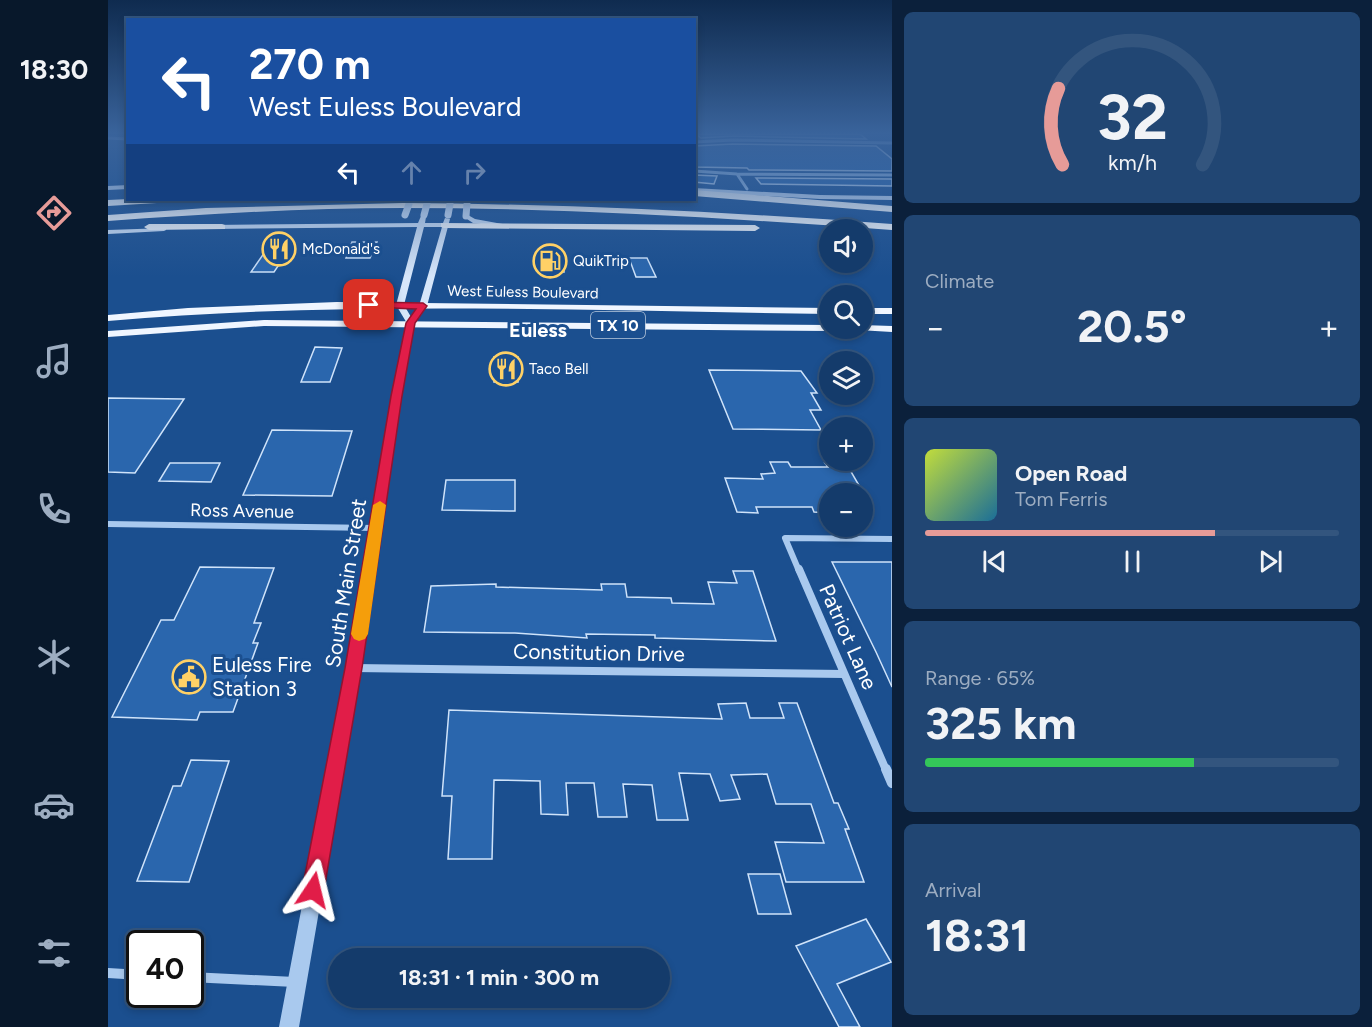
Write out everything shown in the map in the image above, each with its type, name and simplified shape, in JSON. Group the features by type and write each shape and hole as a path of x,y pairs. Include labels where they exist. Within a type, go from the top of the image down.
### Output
{"highway":[{"path":"108,190 126,189"},
{"path":"696,194 892,213"},
{"path":"108,200 126,197"},
{"path":"108,200 126,200"},
{"path":"108,209 232,201"},
{"path":"594,201 892,221"},
{"path":"684,201 892,213"},
{"path":"108,218 322,206 468,204 648,210 892,227"},
{"path":"446,220 505,225 819,230"},
{"path":"108,230 222,226"},
{"path":"873,233 892,234"}],"main road":[{"path":"696,194 892,198"},
{"path":"377,225 397,222 405,215 410,201"},
{"path":"428,201 421,225 410,240 400,305 411,323 423,306 451,201"},
{"path":"468,201 466,216 473,221 505,225"},
{"path":"222,226 421,225 446,220"},
{"path":"377,225 410,240"},
{"name":"West Euless Boulevard","path":"108,318 275,307 400,305 819,311"},
{"path":"873,311 892,311"},
{"name":"West Euless Boulevard","path":"108,334 264,323 819,328"},
{"path":"873,328 892,329"}],"street":[{"path":"742,182 747,189"},
{"name":"South Main Street","path":"289,1027 354,668 393,414 411,323"},
{"name":"Ross Avenue","path":"108,524 376,528"},
{"name":"Patriot Lane","path":"892,539 785,538 892,783"},
{"name":"Constitution Drive","path":"354,668 844,674"},
{"path":"108,973 126,974"},
{"path":"204,978 296,982"}],"building":[{"path":"759,182 892,182 892,186 761,184"},
{"path":"352,242 377,242 370,258 346,258"},
{"path":"269,246 291,247 274,272 251,272"},
{"path":"538,252 562,253 564,272 538,271"},
{"path":"629,258 647,258 656,277 636,277"},
{"path":"315,347 342,348 330,382 301,382"},
{"path":"494,357 518,357 518,382 494,382"},
{"path":"709,370 801,371 817,393 811,393 821,410 810,410 819,430 733,429"},
{"path":"108,398 184,399 135,473 108,472"},
{"path":"272,430 352,431 332,496 243,495"},
{"path":"770,462 788,462 791,467 819,467 819,471 851,471 858,483 819,483 819,512 814,512 812,507 756,507 758,513 737,512 725,478 763,479 761,474 775,473"},
{"path":"170,463 220,463 211,482 159,481"},
{"path":"446,480 515,480 515,511 442,510"},
{"path":"832,562 892,562 892,687 876,652"},
{"name":"Euless Fire Station 3","path":"200,567 274,568 254,623 261,623 253,643 258,643 233,712 200,712 197,720 112,717 161,620 174,620"},
{"path":"733,571 753,571 776,641 655,638 655,635 586,634 587,638 515,633 424,632 431,586 496,584 496,587 602,590 601,584 625,584 627,597 671,598 672,603 714,604 708,582 737,583"},
{"path":"746,703 750,718 784,718 779,703 797,703 834,803 838,803 849,829 845,829 864,882 786,882 775,842 824,843 811,804 776,804 767,774 731,775 740,799 720,801 710,774 679,773 688,820 657,820 652,785 623,784 627,817 598,817 594,783 566,783 568,815 541,814 540,781 494,780 492,859 448,859 452,796 442,796 449,710 722,719 718,704"},
{"path":"191,760 229,761 189,882 137,881 173,786 181,786"},
{"path":"748,874 780,874 791,914 758,914"},
{"path":"866,919 891,962 837,984 860,1027 839,1027 796,946"}],"slow traffic":[{"path":"359,634 380,505"}],"place":[{"name":"McDonald's","path":"279,249"},
{"name":"QuikTrip","path":"550,261"},
{"name":"Taco Bell","path":"506,369"},
{"name":"Euless Fire Station 3","path":"189,677"}],"district":[{"name":"Euless","path":"538,330"}],"route":[{"path":"313,890 354,668 391,426 411,323 423,306 369,305"}]}
